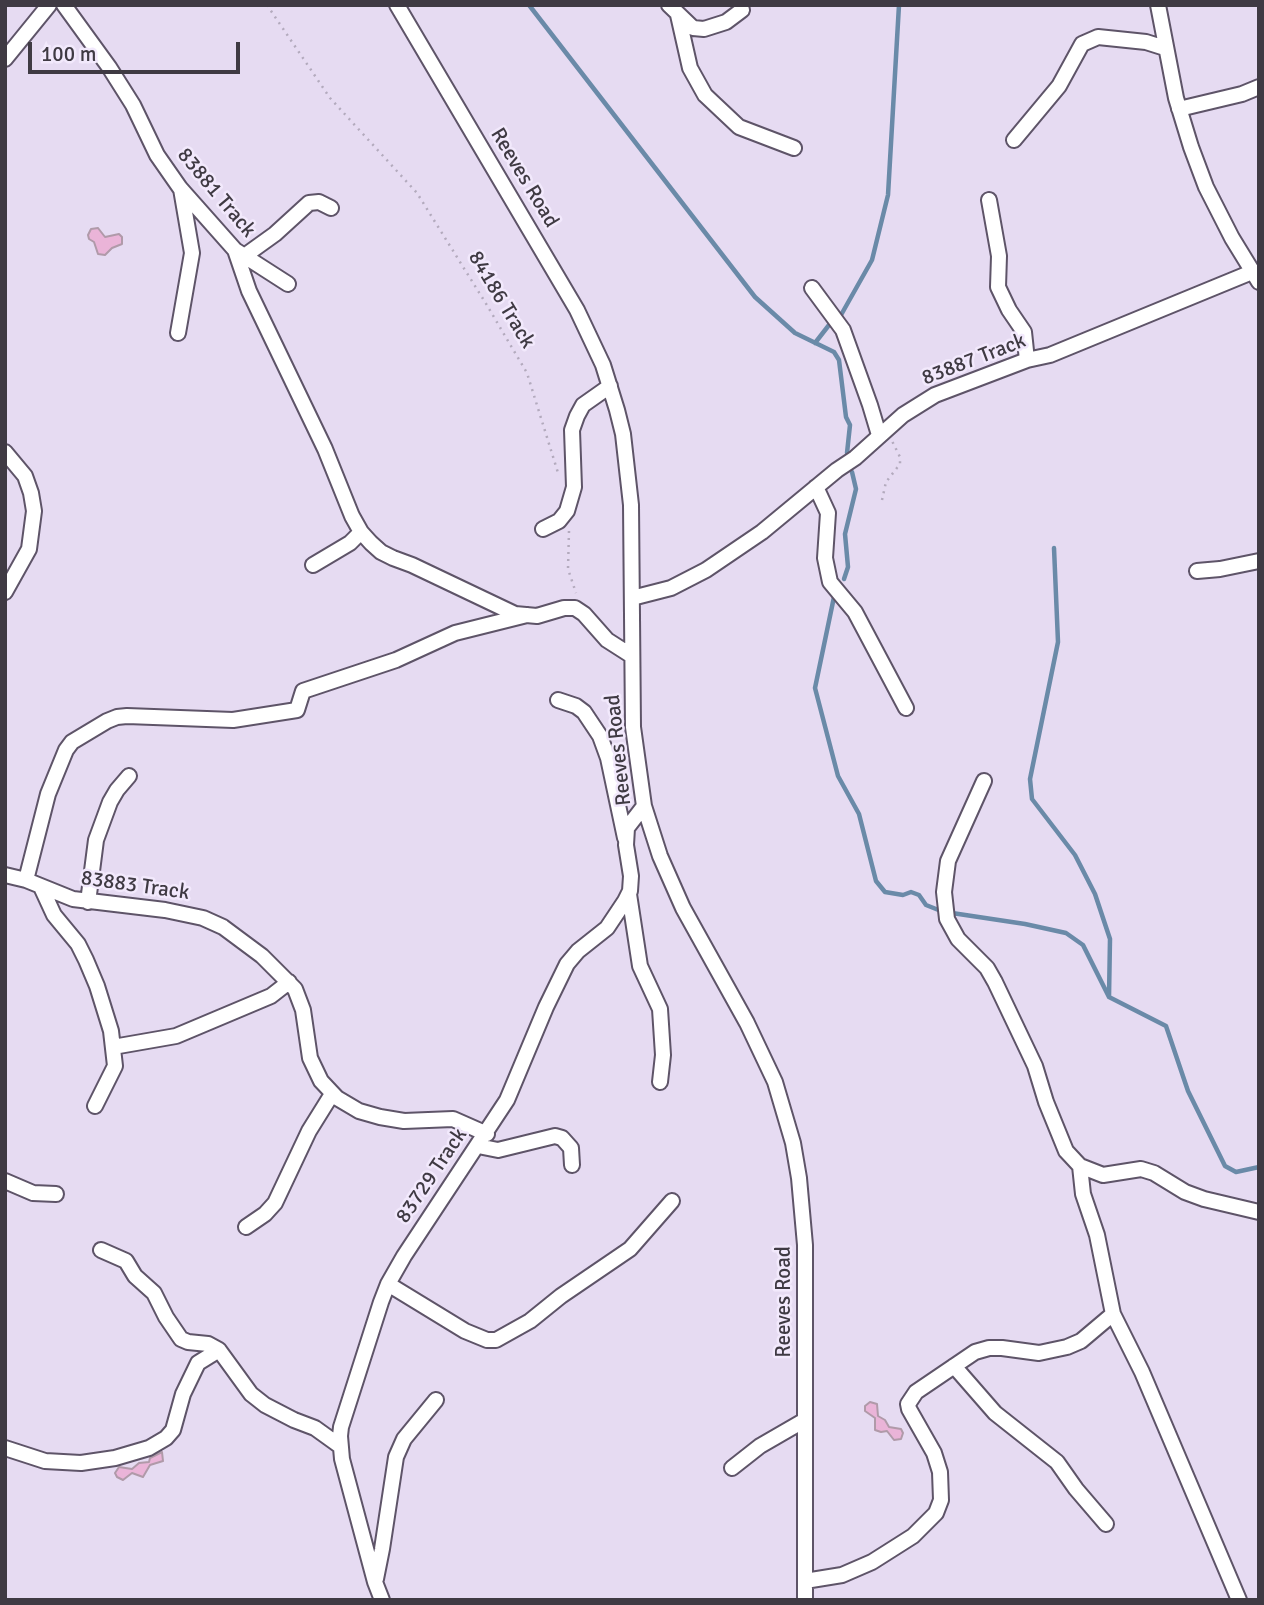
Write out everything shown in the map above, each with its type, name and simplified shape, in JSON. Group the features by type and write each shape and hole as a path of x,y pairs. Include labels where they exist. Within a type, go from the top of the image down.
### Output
{"street":[{"path":"5,60 49,5"},
{"name":"83881 Track","path":"64,5 121,86 157,155 180,188 239,253 288,284"},
{"name":"Reeves Road","path":"397,5 578,310 603,365 623,434 631,505 634,738 644,806 660,856 683,908 760,1049 775,1082 793,1143 799,1178 804,1245 805,1600"},
{"path":"1158,5 1179,109 1206,187 1255,277"},
{"path":"673,10 693,28 704,29 726,22 742,10"},
{"path":"673,10 690,68 705,94 719,110 739,127 794,148"},
{"path":"1014,140 1059,86 1080,46 1088,40 1098,37 1120,39 1146,42 1165,48"},
{"path":"1179,109 1242,94 1259,87"},
{"path":"178,334 192,253 180,188"},
{"path":"989,200 999,256 998,286 1009,310 1024,332 1027,360"},
{"path":"331,208 319,202 309,203 267,240 239,253 249,291 325,449 361,532 381,552 515,614 537,616 575,608 584,614 607,640 632,656"},
{"name":"83887 Track","path":"632,598 671,588 706,569 762,531 855,458 882,432 935,395 1027,360 1050,355 1255,277"},
{"path":"812,288 843,331 882,432"},
{"path":"543,529 559,521 567,511 574,486 572,430 577,416 583,405 610,386"},
{"path":"5,452 24,476 31,493 34,512 29,549 5,592"},
{"path":"816,487 828,513 825,558 830,582 855,612 906,708"},
{"path":"313,565 350,543 361,532"},
{"path":"1197,571 1259,561"},
{"path":"26,880 48,794 66,750 72,743 107,721 127,716 233,720 298,710 303,691 396,660 455,633 527,615"},
{"path":"558,700 584,712 600,736 608,758 631,876 629,894 640,966 660,1009 663,1045 660,1082"},
{"path":"88,902 96,840 110,802 129,776"},
{"path":"984,781 948,861 944,908 958,939 976,956 996,982 1035,1066 1066,1151 1080,1166 1103,1175 1141,1169 1204,1199 1259,1212"},
{"path":"626,845 627,828 644,806"},
{"name":"83883 Track","path":"5,875 26,880 73,899 156,908 203,918 236,935 289,982 301,1002 310,1058 317,1076 332,1094 359,1111 380,1117 404,1121 453,1119 487,1134"},
{"path":"43,889 54,915 78,944 86,960 97,986 113,1047 115,1066 95,1106"},
{"name":"83729 Track","path":"382,1600 340,1446 341,1427 388,1284 417,1235 487,1134 514,1087 546,1007 567,964 614,919 629,894"},
{"path":"113,1047 176,1036 271,996 289,982"},
{"path":"246,1227 275,1203 309,1131 332,1094"},
{"path":"478,1146 498,1150 555,1136 562,1138 571,1147 572,1165"},
{"path":"1080,1166 1083,1194 1097,1235 1113,1314 1142,1372 1239,1600"},
{"path":"5,1181 33,1193 56,1194"},
{"path":"388,1284 465,1331 487,1340 496,1340 530,1321 629,1249 672,1201"},
{"path":"101,1250 126,1261 135,1276 154,1293 181,1339 219,1350 246,1388 265,1405 315,1428 340,1446"},
{"path":"805,1581 842,1576 872,1562 913,1536 936,1513 941,1500 940,1472 934,1453 908,1404 916,1392 975,1352 989,1348 1039,1353 1067,1347 1081,1341 1113,1314"},
{"path":"5,1448 46,1461 81,1463 115,1458 149,1448 166,1438 173,1430 178,1420 183,1394 198,1363 219,1350"},
{"path":"954,1366 995,1413 1057,1462 1106,1524"},
{"path":"375,1581 383,1549 396,1457 409,1432 436,1400"},
{"path":"732,1468 769,1441 805,1420"}],"path":[{"name":"84186 Track","path":"267,5 330,98 417,193 485,302 527,373 561,484"},
{"path":"882,432 900,457 900,464 886,482 882,500"},
{"path":"567,511 568,569 581,602"}],"building":[{"path":"98,228 105,237 119,234 122,244 105,255 98,254 88,235 91,229"},
{"path":"870,1402 877,1404 878,1416 885,1420 889,1427 901,1429 901,1439 894,1440 887,1431 875,1430 875,1418 865,1411 865,1406"},
{"path":"162,1452 163,1461 150,1465 143,1477 132,1473 123,1480 115,1473 119,1467 132,1469 139,1463 149,1462 150,1458"}],"waterway":[{"path":"529,5 755,297 795,333 834,352 839,360 846,417 850,425 847,453"},
{"path":"841,315 872,260 888,195 899,5"},
{"path":"815,343 829,325"},
{"path":"844,579 848,567 845,534 856,489 852,472"},
{"path":"1054,548 1058,642 1030,779 1032,799 1075,855 1095,894 1110,939 1109,997"},
{"path":"834,597 815,688 838,776 859,814 876,881 885,892 903,895 911,892 919,895 926,905 941,911"},
{"path":"952,913 1066,933 1083,945 1109,997 1166,1026 1188,1091 1225,1166 1236,1172 1259,1167"}]}
